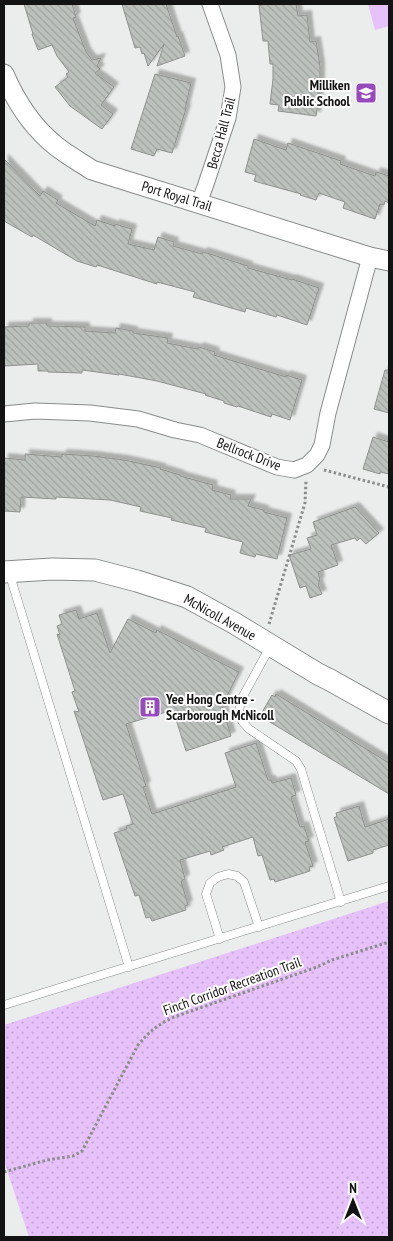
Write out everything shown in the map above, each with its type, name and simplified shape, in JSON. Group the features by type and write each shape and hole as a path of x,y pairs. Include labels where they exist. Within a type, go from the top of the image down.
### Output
{"main road":[{"name":"McNicoll Avenue","path":"6,572 52,569 95,570 187,597 389,714"}],"street":[{"name":"Becca Hall Trail","path":"199,203 228,118 233,86 228,55 210,4"},
{"name":"Port Royal Trail","path":"4,74 22,109 41,132 57,147 92,170 370,258 389,260"},
{"path":"307,465 317,455 322,445 328,413 370,258"},
{"name":"Bellrock Drive","path":"4,414 35,412 90,413 138,419 200,435 278,467 294,470 307,465"}],"lane":[{"path":"6,572 130,967"},
{"path":"267,643 242,698 239,710 242,721 249,729 296,761 301,769 341,902"},
{"path":"220,939 206,894 210,883 218,876 228,874 237,876 244,882 259,927"},
{"path":"4,1005 389,886"}],"path":[{"path":"267,643 305,503 307,465 389,487"},
{"name":"Finch Corridor Recreation Trail","path":"4,1172 47,1160 73,1156 82,1151 138,1045 160,1024 174,1017 298,974 332,960 389,942"}],"shaded area":[{"path":"368,4 389,4 389,26 375,30"},
{"path":"389,901 389,1237 29,1237 4,1161 4,1025"}],"building":[{"path":"24,4 72,4 76,17 73,18 86,52 92,60 101,58 97,66 100,69 95,73 114,87 101,105 113,114 102,129 70,106 55,87 68,77 66,74 69,72 57,56 52,45 38,50"},
{"path":"122,4 166,4 185,56 157,66 164,44 148,66 140,47 135,48"},
{"path":"296,4 298,16 307,15 310,42 316,41 320,66 320,87 316,116 278,111 279,105 270,104 273,64 270,64 268,41 263,41 259,5"},
{"path":"155,74 191,83 186,109 172,153 157,149 154,156 131,149"},
{"path":"254,139 286,150 288,143 341,161 340,164 375,176 376,172 389,176 389,203 385,201 384,205 380,204 375,219 343,208 345,202 319,193 316,200 254,181 256,175 245,172"},
{"path":"4,159 40,196 43,191 58,200 56,203 95,226 97,220 132,229 128,244 154,250 158,237 174,242 173,246 202,254 203,252 210,254 248,266 248,268 319,288 307,325 277,315 276,317 246,308 245,312 193,297 195,292 157,282 157,284 97,265 96,267 77,261 33,235 32,237 4,221"},
{"path":"29,323 47,323 47,326 85,327 85,331 115,333 116,328 133,331 133,333 168,338 167,343 198,349 199,347 215,352 214,355 302,380 290,420 272,414 271,417 224,403 224,401 206,394 157,381 82,370 82,373 38,371 38,364 4,366 4,327 29,326"},
{"path":"385,370 389,370 389,413 374,409"},
{"path":"373,437 389,442 389,474 380,472 380,474 363,469"},
{"path":"25,454 62,457 62,454 124,460 161,468 180,476 213,485 212,490 231,495 230,499 251,499 248,506 287,518 277,559 256,554 255,557 240,553 243,542 205,532 206,528 140,511 141,507 110,500 21,497 20,512 4,511 4,458 25,460"},
{"path":"355,507 379,533 366,544 360,538 357,541 355,538 331,545 338,565 318,572 320,580 318,584 322,594 310,598 306,586 300,588 289,555 311,549 307,538 317,535 313,522"},
{"path":"76,610 79,619 97,613 110,653 128,619 156,633 157,630 239,672 222,706 231,736 186,751 173,710 126,724 146,786 143,787 152,814 236,787 225,753 256,743 268,780 271,780 272,783 291,778 296,795 291,797 300,827 304,826 309,841 305,842 313,866 309,867 310,871 275,882 274,879 270,880 262,855 258,856 253,837 222,847 224,850 211,855 210,851 180,860 185,879 181,881 188,905 185,906 186,910 152,921 150,917 146,918 139,895 135,896 114,833 127,829 126,826 133,824 123,794 103,800 74,711 79,712 72,692 75,691 57,634 60,635 57,626 62,624 59,615"},
{"path":"276,694 389,763 389,794 260,716 272,695 275,697"},
{"path":"359,806 365,827 389,819 389,845 373,850 373,853 348,861 334,818 337,816 336,813"}],"place":[{"name":"Milliken Public School","path":"366,93"},
{"name":"Yee Hong Centre - Scarborough McNicoll","path":"150,707"}]}
